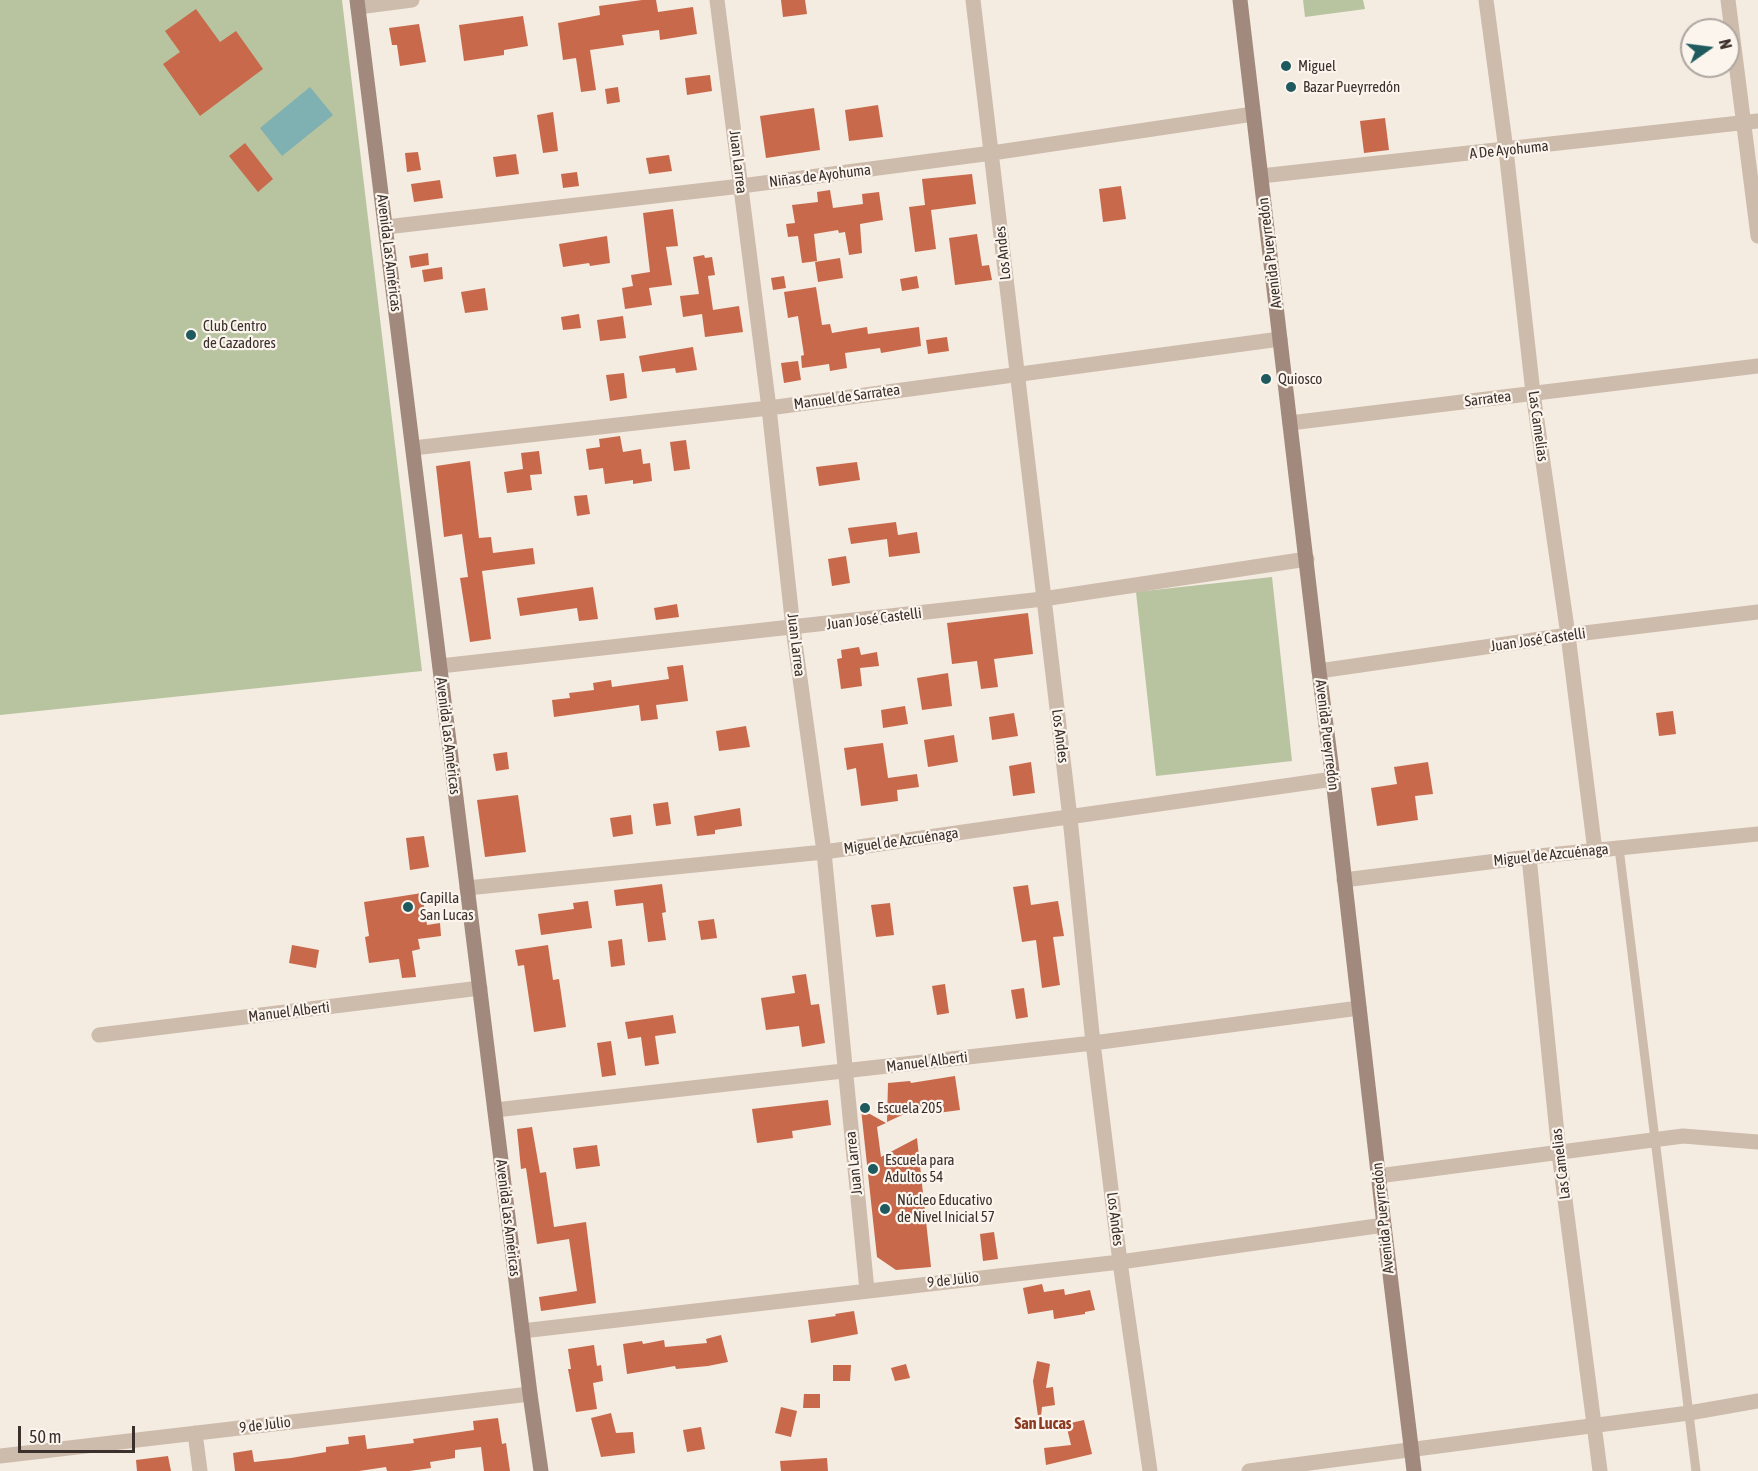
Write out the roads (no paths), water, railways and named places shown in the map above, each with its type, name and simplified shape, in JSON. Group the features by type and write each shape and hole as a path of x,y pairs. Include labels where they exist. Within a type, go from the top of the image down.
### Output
{"main road":[{"name":"Avenida Pueyrredón","path":"1240,0 1333,779 1383,1225 1414,1471"},
{"name":"Avenida Las Américas","path":"358,4 522,1331 542,1471"}],"street":[{"path":"358,4 412,0"},
{"name":"Juan Larrea","path":"717,0 769,408 793,628 824,852 867,1290"},
{"name":"Los Andes","path":"973,0 1070,818 1093,1043 1120,1262 1150,1471"},
{"name":"Las Camelias","path":"1486,0 1506,150 1533,393 1568,635 1595,851"},
{"path":"1728,0 1751,122 1758,236"},
{"name":"Niñas de Ayohuma","path":"386,227 741,186 992,153 1253,114"},
{"name":"A De Ayohuma","path":"1261,176 1751,122"},
{"name":"Manuel de Sarratea","path":"413,448 769,408 1280,339"},
{"name":"Sarratea","path":"1290,423 1758,366"},
{"name":"Juan José Castelli","path":"440,666 1043,599 1306,559"},
{"name":"Juan José Castelli","path":"1319,671 1568,635 1758,612"},
{"name":"Miguel de Azcuénaga","path":"467,888 824,852 1333,779"},
{"name":"Miguel de Azcuénaga","path":"1344,880 1529,857 1758,834"},
{"name":"Las Camelias","path":"1529,857 1559,1153 1600,1471"},
{"name":"Manuel Alberti","path":"99,1035 480,988"},
{"name":"Manuel Alberti","path":"495,1110 1093,1043 1359,1008"},
{"path":"1378,1176 1683,1136 1758,1142"},
{"name":"9 de Julio","path":"522,1331 1120,1262 1383,1225"},
{"name":"9 de Julio","path":"0,1456 530,1394"},
{"path":"1249,1471 1689,1413 1758,1401"},
{"path":"195,1433 200,1471"}],"lane":[{"path":"1619,848 1696,1471"}],"water":[{"path":"310,87 333,115 282,156 260,128"}],"place":[{"name":"Miguel","path":"1286,66"},
{"name":"Bazar Pueyrredón","path":"1291,87"},
{"name":"Club Centro de Cazadores","path":"191,335"},
{"name":"Quiosco","path":"1266,379"},
{"name":"Capilla San Lucas","path":"408,907"},
{"name":"Escuela 205","path":"865,1108"},
{"name":"Escuela para Adultos 54","path":"873,1169"},
{"name":"Núcleo Educativo de Nivel Inicial 57","path":"885,1209"}],"district":[{"name":"San Lucas","path":"1043,1424"}]}
